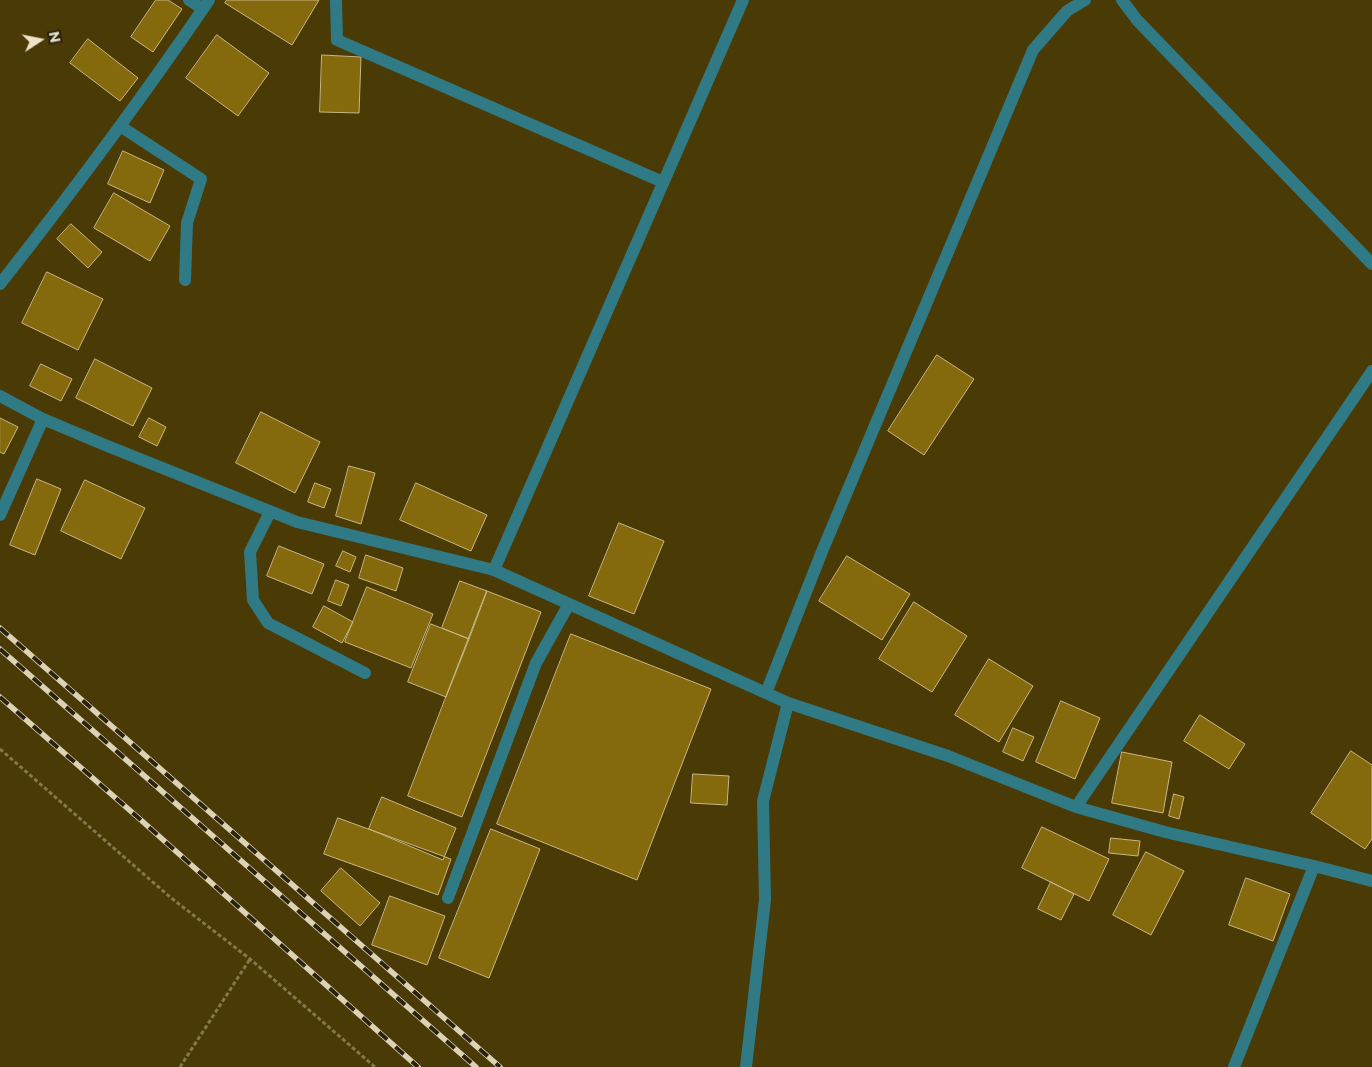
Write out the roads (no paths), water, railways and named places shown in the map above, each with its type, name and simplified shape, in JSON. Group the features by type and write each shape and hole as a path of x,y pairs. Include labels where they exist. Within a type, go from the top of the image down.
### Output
{"street":[{"path":"0,284 50,221 159,74 206,4 189,0"},
{"path":"336,0 337,40 663,182"},
{"path":"494,570 743,0"},
{"path":"766,693 823,550 1033,50 1067,11 1084,0"},
{"path":"1122,0 1137,20 1372,264"},
{"path":"120,126 201,179 187,223 184,280"},
{"path":"1076,807 1372,371"},
{"path":"0,396 43,419 154,466 297,522 494,570 788,703 948,756 1076,807 1165,832 1372,881"},
{"path":"0,515 43,419"},
{"path":"270,512 250,552 253,600 268,623 365,673"},
{"path":"448,898 536,663 569,604"},
{"path":"746,1067 765,900 762,801 788,703"},
{"path":"1234,1067 1314,866"}],"railway":[{"path":"0,628 500,1067"},
{"path":"0,649 476,1067"},
{"path":"0,697 418,1067"}]}
